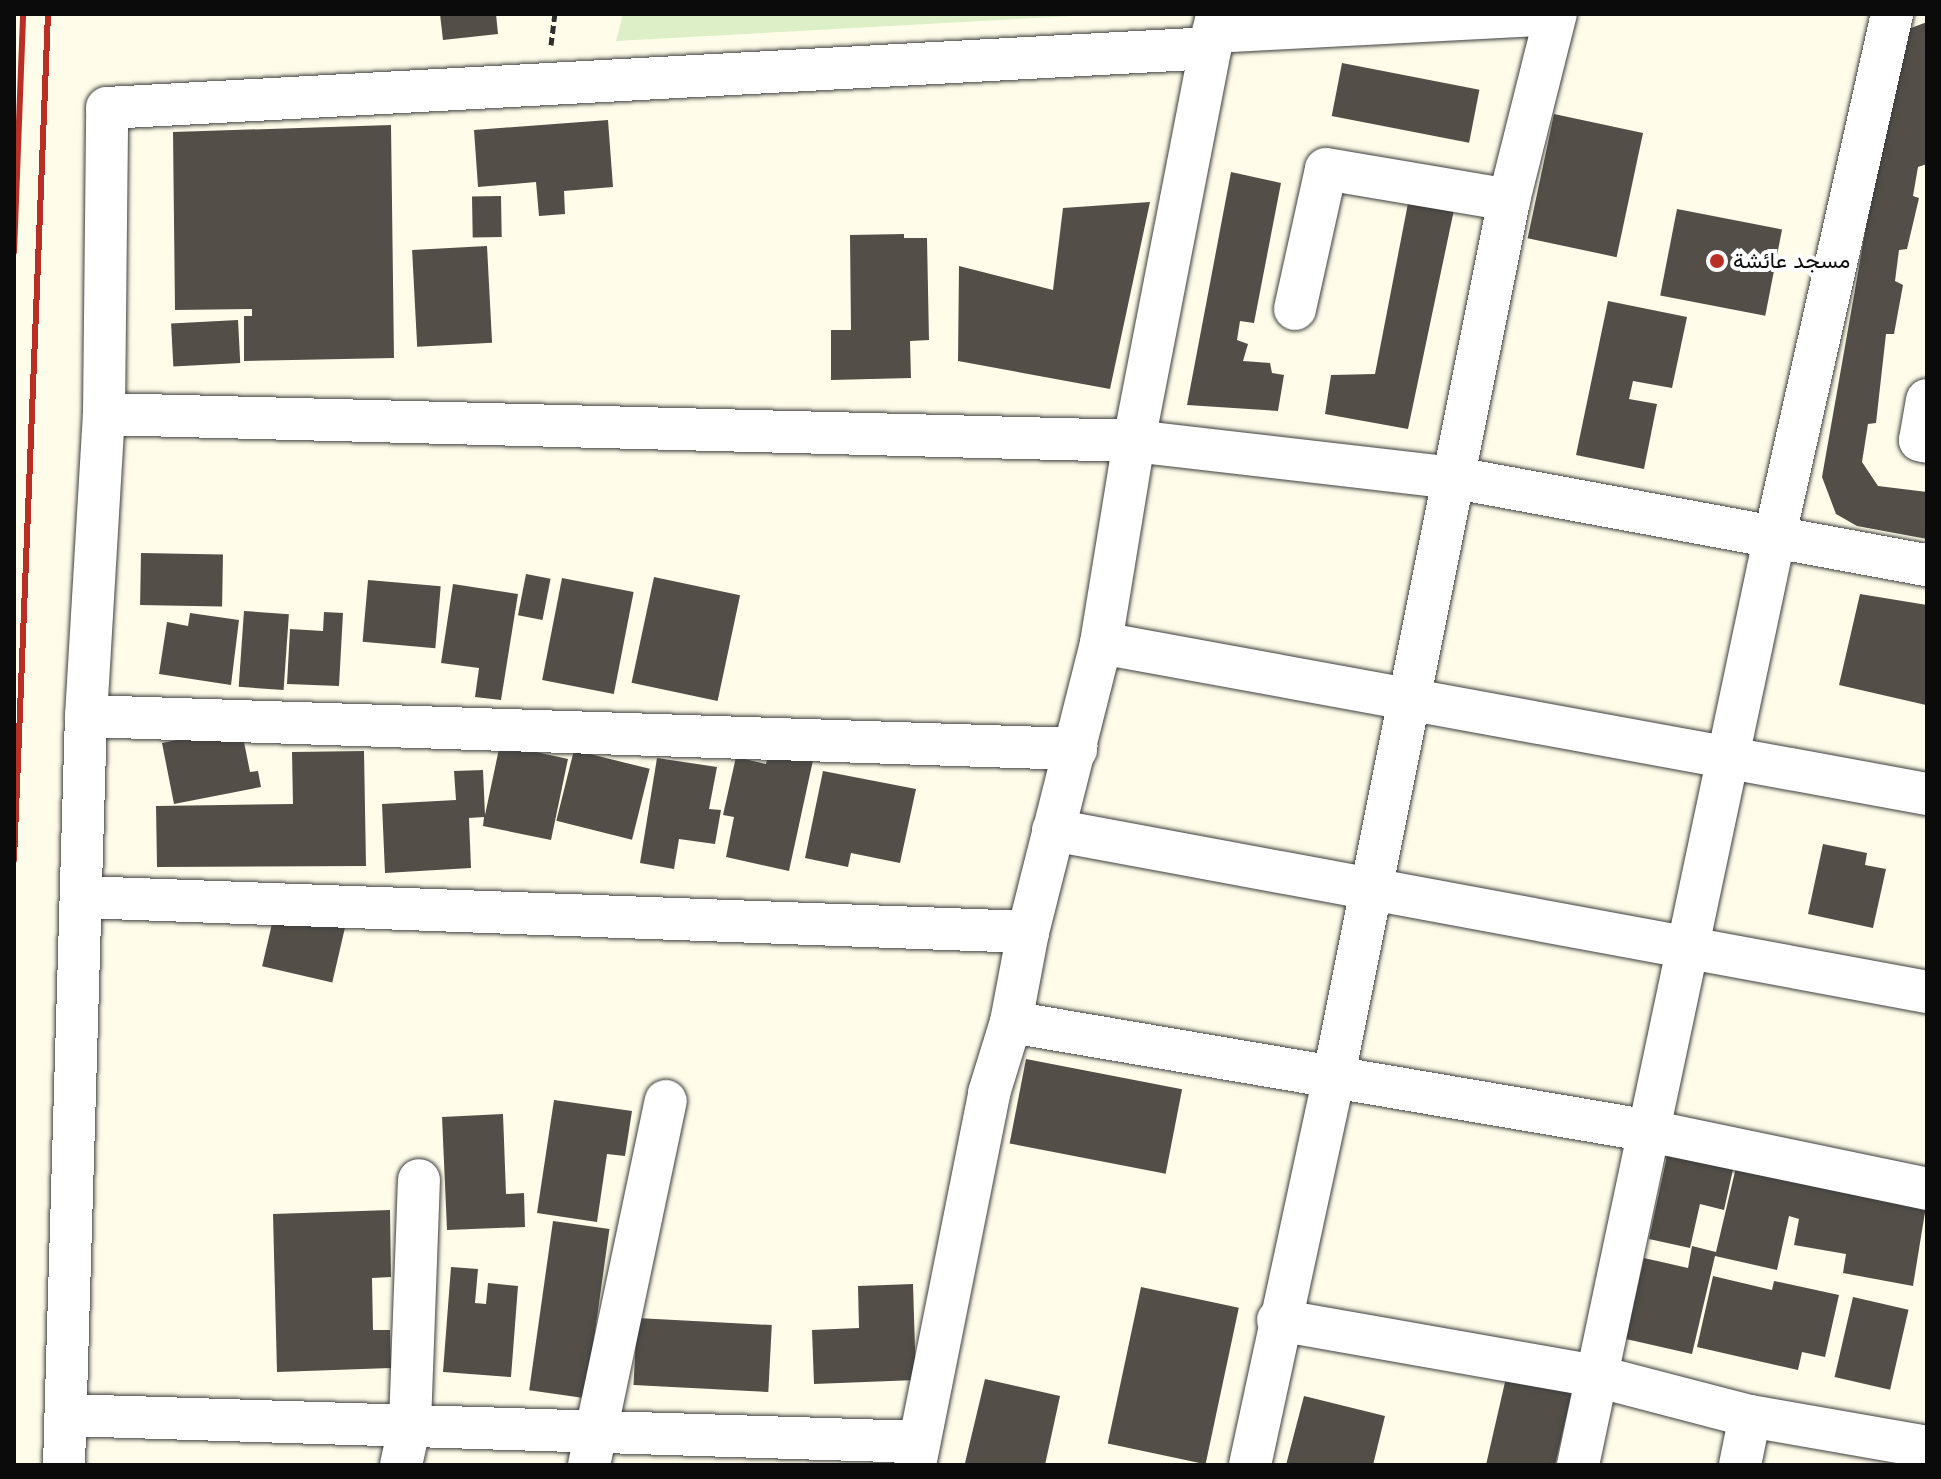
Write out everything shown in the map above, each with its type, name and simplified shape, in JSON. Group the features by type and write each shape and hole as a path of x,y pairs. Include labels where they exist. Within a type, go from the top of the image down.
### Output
{"street":[{"path":"1578,1465 1775,535 1892,14"},
{"path":"64,1465 86,716 104,414 107,108 1213,31 1555,15 1509,200 1456,478 1368,887 1333,1080 1278,1320 1250,1465"},
{"path":"66,1415 410,1424 593,1450 917,1453 989,1093 1011,1022 1028,932 1101,643 1134,441 1213,31"},
{"path":"1295,309 1326,169 1509,200"},
{"path":"1927,400 1920,440 1927,442"},
{"path":"104,414 1134,441 1456,478 1927,565"},
{"path":"1101,643 1927,794"},
{"path":"86,716 1076,749"},
{"path":"1053,830 1688,944 1927,992"},
{"path":"82,897 1028,932"},
{"path":"1011,1022 1333,1080 1650,1131 1927,1189"},
{"path":"593,1450 666,1101"},
{"path":"401,1465 410,1424 419,1180"},
{"path":"1278,1320 1596,1376 1750,1416 1927,1447"},
{"path":"1740,1465 1750,1416"}],"green space":[{"path":"623,14 1109,14 616,41"}],"building":[{"path":"440,14 496,14 498,34 443,40"},
{"path":"1927,22 1927,164 1918,167 1913,196 1919,198 1907,249 1899,250 1895,281 1903,285 1894,334 1886,334 1876,423 1868,424 1862,462 1878,486 1927,492 1927,539 1857,526 1836,514 1822,477 1898,45 1903,31"},
{"path":"1342,63 1479,90 1469,143 1332,116"},
{"path":"1554,114 1643,133 1617,257 1528,238"},
{"path":"608,120 613,187 564,191 565,214 539,216 536,182 478,187 474,130"},
{"path":"391,125 394,358 244,361 244,316 252,316 252,309 175,310 173,132"},
{"path":"1231,172 1281,183 1254,323 1240,321 1237,340 1248,344 1243,361 1270,363 1272,373 1284,375 1278,411 1187,405"},
{"path":"501,196 502,237 473,237 472,197"},
{"path":"1409,198 1455,205 1408,429 1325,414 1331,375 1375,374"},
{"path":"1150,202 1110,389 958,361 959,266 1053,290 1063,208"},
{"name":"مسجد عائشة","path":"1677,209 1782,229 1765,316 1660,295"},
{"path":"904,234 904,238 927,238 929,340 910,341 911,378 831,380 831,330 851,330 850,235"},
{"path":"487,246 492,343 417,347 412,250"},
{"path":"1608,301 1687,317 1672,388 1633,381 1629,399 1657,404 1644,469 1576,455"},
{"path":"238,320 240,363 173,366 171,324"},
{"path":"141,553 223,554 222,606 140,605"},
{"path":"526,574 551,579 543,620 518,615"},
{"path":"654,577 740,595 718,701 632,683"},
{"path":"562,578 634,592 614,694 542,680"},
{"path":"368,580 441,586 435,648 363,642"},
{"path":"453,584 518,594 501,700 475,697 479,668 441,663"},
{"path":"1860,594 1927,605 1926,705 1839,685"},
{"path":"244,611 289,614 284,690 239,687"},
{"path":"324,612 343,613 339,686 287,684 290,629 323,631"},
{"path":"190,613 239,620 231,685 159,674 167,622 188,626"},
{"path":"241,727 250,772 258,771 261,787 174,804 162,743"},
{"path":"771,741 815,751 789,871 726,857 734,817 723,815 736,757 766,764"},
{"path":"500,744 568,759 551,840 483,826 484,817 469,818 471,868 385,873 382,804 456,800 454,771 483,770 485,815"},
{"path":"574,750 650,769 632,840 556,821"},
{"path":"364,751 366,866 157,867 156,806 293,804 292,752"},
{"path":"657,758 717,767 709,809 721,810 715,844 679,839 674,869 640,863"},
{"path":"823,771 916,789 900,863 851,853 848,867 805,858"},
{"path":"1823,844 1867,853 1865,865 1886,869 1873,928 1808,914"},
{"path":"277,902 347,918 332,983 262,966"},
{"path":"1026,1059 1182,1089 1166,1174 1010,1143"},
{"path":"554,1100 632,1111 625,1156 607,1154 597,1222 537,1213"},
{"path":"503,1114 506,1194 524,1193 525,1227 447,1230 442,1117"},
{"path":"1670,1142 1736,1156 1724,1210 1700,1204 1690,1248 1649,1239"},
{"path":"1737,1163 1927,1200 1913,1286 1843,1273 1846,1254 1794,1245 1799,1219 1789,1216 1777,1270 1715,1256 1692,1354 1626,1339 1644,1258 1688,1268 1692,1246 1716,1252"},
{"path":"390,1210 391,1277 372,1278 373,1330 390,1330 391,1368 277,1372 273,1214"},
{"path":"553,1221 609,1229 586,1398 529,1390"},
{"path":"451,1267 478,1269 475,1303 486,1304 488,1283 518,1286 511,1377 443,1372"},
{"path":"1713,1276 1772,1290 1774,1281 1839,1295 1825,1357 1802,1352 1798,1370 1697,1347"},
{"path":"913,1284 916,1380 814,1384 812,1330 859,1328 858,1286"},
{"path":"1141,1287 1239,1308 1206,1464 1108,1444"},
{"path":"1853,1297 1909,1310 1890,1390 1835,1377"},
{"path":"637,1318 772,1325 768,1392 633,1385"},
{"path":"1508,1369 1574,1383 1555,1465 1486,1465"},
{"path":"985,1379 1060,1396 1045,1465 965,1463"},
{"path":"1304,1396 1385,1416 1373,1465 1286,1465"}],"railway":[{"path":"14,252 23,14"},
{"path":"14,860 48,14"}],"place":[{"name":"مسجد عائشة","path":"1717,261"}]}
